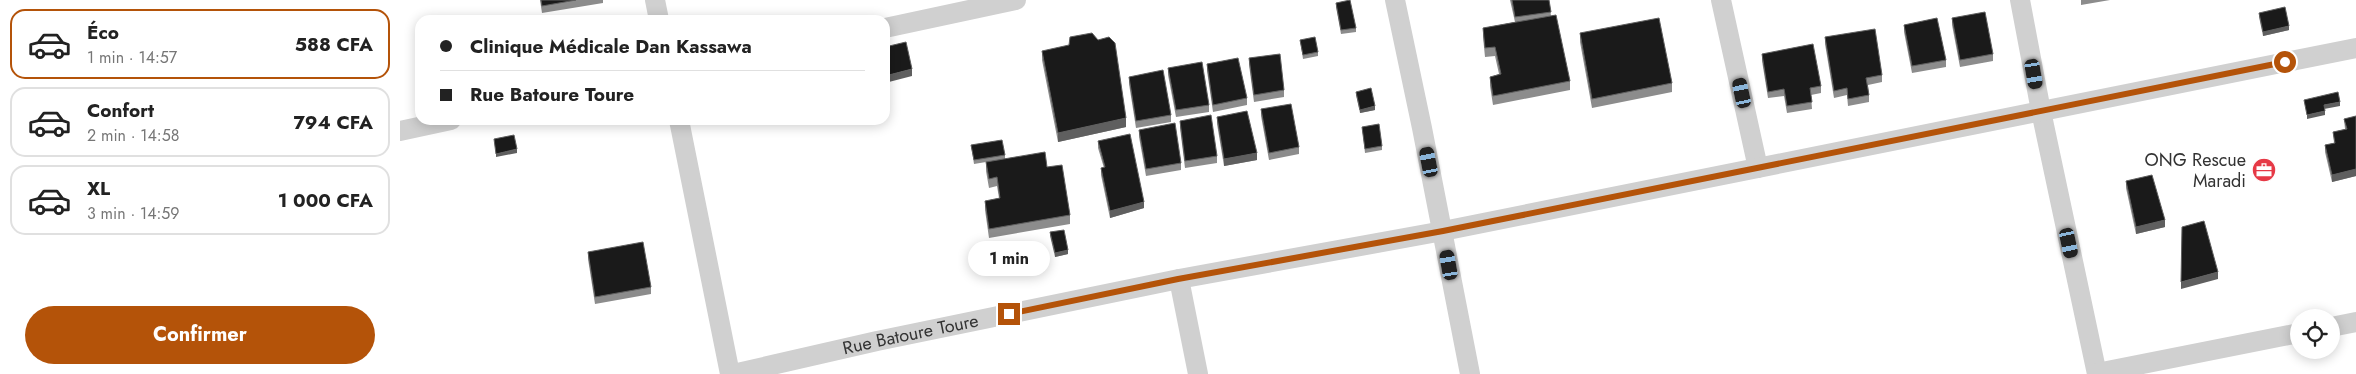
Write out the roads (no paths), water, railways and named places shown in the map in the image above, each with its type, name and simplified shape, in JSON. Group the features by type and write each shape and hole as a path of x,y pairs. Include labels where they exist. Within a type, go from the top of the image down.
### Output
{"street":[{"path":"655,0 658,15"},
{"path":"890,26 939,8 1016,0"},
{"path":"1395,0 1443,231 1470,374"},
{"path":"1721,0 1758,168"},
{"path":"2020,0 2041,111 2097,373 2290,335"},
{"name":"Rue Batoure Toure","path":"734,374 877,341 1178,279 1443,231 2356,48"},
{"path":"400,131 428,125"},
{"path":"680,125 730,374"},
{"path":"1178,279 1198,374"},
{"path":"2340,325 2356,322"}],"place":[{"name":"ONG Rescue Maradi","path":"2264,170"}]}
